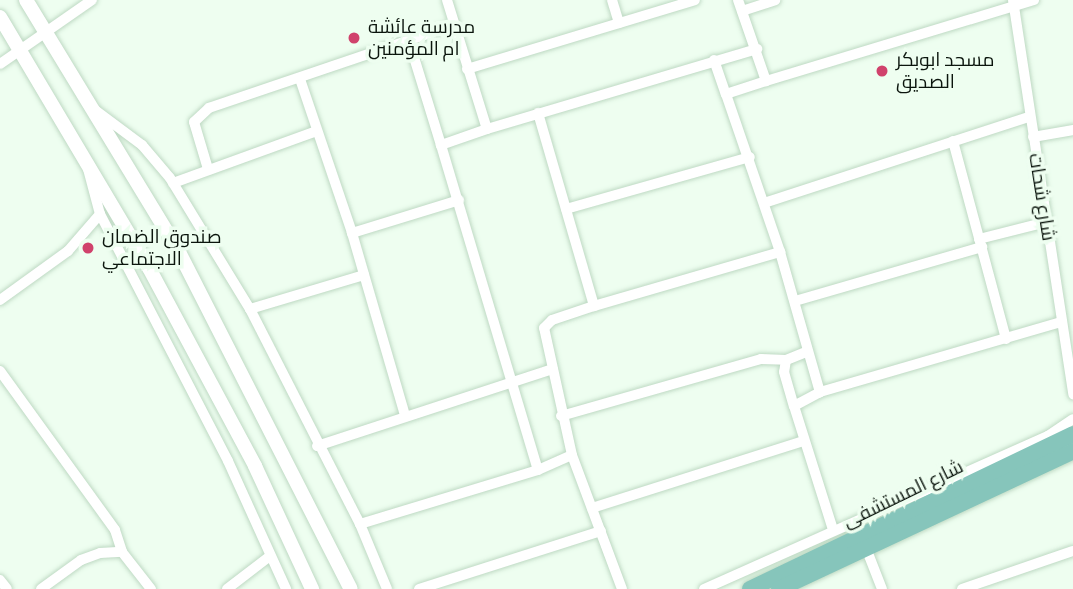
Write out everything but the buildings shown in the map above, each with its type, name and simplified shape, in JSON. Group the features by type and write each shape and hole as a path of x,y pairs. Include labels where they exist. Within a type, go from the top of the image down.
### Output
{"main road":[{"name":"شارع المستشفى","path":"750,589 1073,434"},
{"name":"شارع المستشفى","path":"779,589 1073,451"}],"street":[{"path":"26,0 48,30 186,264 351,589"},
{"path":"0,64 92,0"},
{"path":"447,0 487,129"},
{"path":"611,0 618,23"},
{"path":"467,69 695,0"},
{"path":"766,81 740,6 775,0"},
{"path":"726,94 1013,2 1034,0"},
{"name":"شارع شحات","path":"1013,2 1073,394"},
{"path":"0,17 86,159 255,466 312,589"},
{"path":"208,169 194,133 194,122 200,114 454,25"},
{"path":"410,41 538,470"},
{"path":"442,145 538,113 757,49"},
{"path":"714,60 750,157 820,392"},
{"path":"300,79 352,233 405,416"},
{"path":"94,109 142,145 173,183 250,309 317,446 360,524 387,589"},
{"path":"538,113 594,306"},
{"path":"764,203 1029,117"},
{"path":"173,183 317,131"},
{"path":"1033,137 1073,131"},
{"path":"953,141 1006,339"},
{"path":"566,209 750,157"},
{"path":"86,159 100,214 228,461 286,589"},
{"path":"352,233 459,200"},
{"path":"0,300 68,251 100,214"},
{"path":"795,301 1046,222"},
{"path":"622,589 572,455 543,332 546,323 594,306 780,252"},
{"path":"250,309 364,275"},
{"path":"794,406 820,392 1061,322"},
{"path":"561,416 761,359 786,360 806,352"},
{"path":"786,360 783,372 833,530"},
{"path":"317,446 553,369"},
{"path":"0,371 115,530 122,552 151,589"},
{"path":"704,589 1048,436 1073,419"},
{"path":"592,508 803,441"},
{"path":"360,524 538,470 572,455"},
{"path":"419,589 601,531"},
{"path":"866,548 881,589"},
{"path":"962,589 1073,551"},
{"path":"41,589 81,560 100,553 122,552"},
{"path":"227,589 270,556"},
{"path":"0,580 7,589"}],"place":[{"name":"مدرسة عائشة ام المؤمنين","path":"354,38"},
{"name":"مسجد ابوبكر الصديق","path":"882,71"},
{"name":"صندوق الضمان الاجتماعي","path":"88,248"}]}
